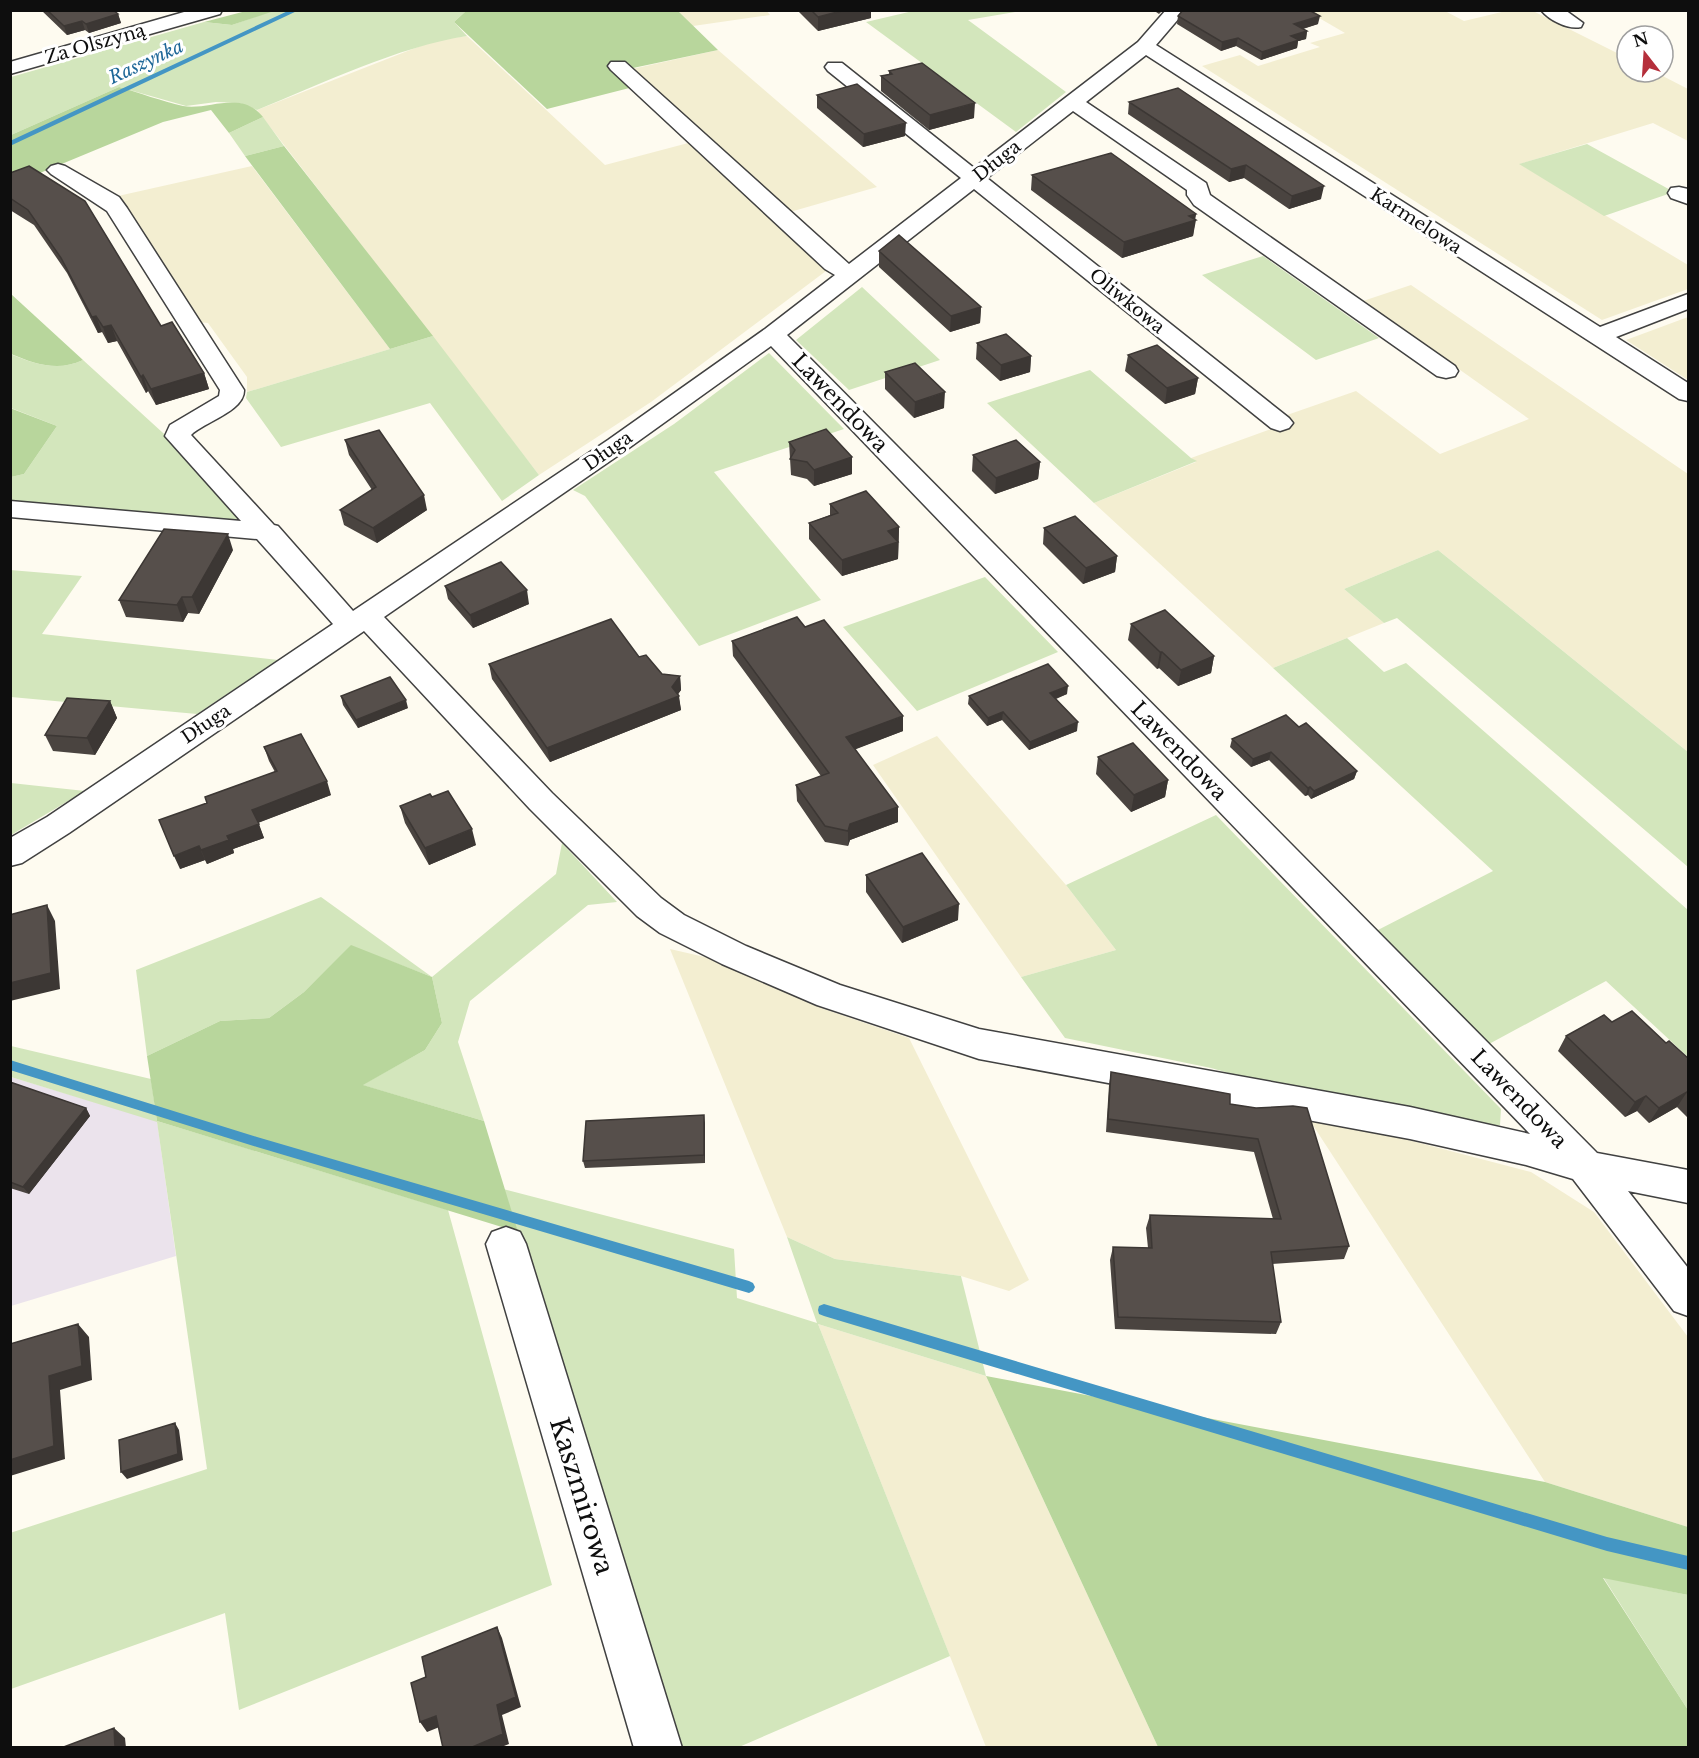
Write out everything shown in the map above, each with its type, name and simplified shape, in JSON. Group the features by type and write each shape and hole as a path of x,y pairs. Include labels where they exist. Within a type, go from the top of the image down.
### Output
{"street":[{"name":"Za Olszyną","path":"10,68 213,10"},
{"name":"Długa","path":"10,854 58,825 359,621 617,445 773,334 1145,46 1176,10"},
{"path":"1550,10 1574,23"},
{"name":"Karmelowa","path":"1145,46 1689,394"},
{"path":"618,66 833,264 849,274"},
{"name":"Oliwkowa","path":"835,67 1281,423"},
{"path":"1073,102 1198,188 1198,195 1202,200 1446,371"},
{"path":"58,170 117,208 232,390 232,396 228,401 179,430 178,436 268,532 649,907 672,924 734,955 829,995 979,1044 1410,1123 1526,1149 1586,1167 1689,1186"},
{"path":"1598,336 1689,302"},
{"name":"Lawendowa","path":"773,334 1586,1167 1689,1298"},
{"path":"10,509 268,532"},
{"name":"Kaszmirowa","path":"506,1244 658,1748"}],"shaded area":[{"path":"766,10 770,15 693,26 678,11"},
{"path":"1307,11 1445,11 1464,21 1506,11 1533,11 1615,52 1615,84 1675,82 1688,89 1688,141 1653,123 1520,164 1688,265 1688,289 1602,320 1202,66 1240,55 1258,66 1320,47 1310,43 1345,33"},
{"path":"467,36 605,165 692,142 826,271 651,402 539,475 257,110 437,40"},
{"path":"718,50 877,187 790,212 632,69"},
{"path":"252,166 390,349 247,392 247,377 208,323 198,322 158,255 118,196"},
{"path":"1411,285 1688,474 1688,752 1438,550 1344,589 1384,623 1273,668 1094,503 1196,462 1191,458 1271,429 1287,415 1356,391 1440,454 1529,419 1363,301"},
{"path":"1688,317 1688,380 1626,340"},
{"path":"937,736 1066,885 1116,950 1021,977 873,765"},
{"path":"670,949 709,958 821,1008 909,1038 1029,1280 1009,1291 961,1276 835,1259 787,1237"},
{"path":"11,1077 157,1121 176,1256 11,1306"},
{"path":"1305,1113 1531,1172 1594,1212 1688,1337 1688,1527 1545,1482"},
{"path":"818,1324 986,1376 1158,1747 986,1747"}],"green space":[{"path":"274,10 466,11 454,22 467,36 414,48 387,57 257,110 240,103 216,102 186,106 119,87 11,135 11,77 204,22 232,25"},
{"path":"246,11 274,11 232,25 204,22"},
{"path":"466,11 678,11 718,50 633,68 649,83 547,109 454,22"},
{"path":"913,11 1021,11 968,20 1066,92 1016,132 866,22"},
{"path":"119,87 183,106 245,104 263,117 229,133 211,110 163,122 11,185 11,135"},
{"path":"263,117 284,146 245,156 229,133"},
{"path":"1587,144 1674,192 1604,216 1519,164"},
{"path":"284,146 433,336 390,349 245,156"},
{"path":"1263,256 1379,338 1316,360 1202,275"},
{"path":"862,287 940,360 849,390 796,340"},
{"path":"10,294 83,360 65,366 56,366 29,361 11,354"},
{"path":"433,336 539,475 502,501 430,403 281,447 246,398 247,392"},
{"path":"769,353 844,429 714,472 821,600 699,646 585,496 573,490 674,424"},
{"path":"10,354 28,361 56,366 74,364 83,360 174,443 253,526 11,504 11,477 24,474 57,426 11,408"},
{"path":"1090,370 1197,461 1094,503 987,403"},
{"path":"10,408 57,426 24,474 11,477"},
{"path":"1438,550 1688,752 1688,867 1397,618 1384,623 1344,589"},
{"path":"10,570 82,576 42,634 278,660 197,714 11,697"},
{"path":"985,577 1058,652 917,711 843,627"},
{"path":"1347,638 1384,672 1406,663 1688,910 1688,1057 1606,981 1489,1044 1374,932 1493,871 1273,668"},
{"path":"11,783 85,791 11,835"},
{"path":"1216,815 1501,1109 1500,1125 1479,1129 1296,1092 1211,1068 1065,1038 1021,977 1116,950 1066,885"},
{"path":"562,843 617,902 588,905 470,1001 458,1042 484,1121 362,1085 425,1050 442,1023 432,977 556,874"},
{"path":"321,897 432,977 351,946 304,992 269,1018 220,1021 147,1056 136,970"},
{"path":"351,945 432,977 442,1023 425,1050 363,1085 484,1121 518,1232 157,1121 147,1056 220,1021 269,1018 304,992"},
{"path":"11,1046 151,1079 157,1121 448,1210 552,1585 239,1710 225,1613 11,1689 10,1533 207,1469 157,1122 11,1077"},
{"path":"503,1189 734,1249 737,1298 817,1323 787,1237 835,1259 961,1276 986,1376 818,1324 950,1656 739,1747 678,1747"},
{"path":"986,1376 1545,1482 1688,1527 1688,1595 1603,1578 1688,1710 1688,1747 1158,1747"},
{"path":"1603,1577 1688,1595 1688,1710"}],"building":[{"path":"47,10 113,10 118,14 86,24 82,21 64,26"},
{"path":"811,10 845,10 818,17"},
{"path":"1183,10 1309,10 1320,16 1294,24 1307,31 1291,36 1299,40 1262,52 1238,38 1222,42 1178,16"},
{"path":"922,63 975,103 930,115 881,76 892,74 889,71"},
{"path":"857,84 906,123 864,134 817,95"},
{"path":"1178,88 1324,186 1292,196 1246,165 1231,169 1129,102"},
{"path":"1111,153 1196,214 1189,216 1196,220 1124,242 1032,175"},
{"path":"29,166 85,201 161,326 172,322 204,373 151,389 143,375 141,377 111,325 103,327 96,316 92,317 61,258 28,210 10,198 10,173"},
{"path":"899,235 981,307 951,316 879,251"},
{"path":"1006,334 1031,356 1001,365 977,343"},
{"path":"1157,345 1198,378 1167,388 1128,355"},
{"path":"915,363 945,392 915,402 885,372"},
{"path":"826,429 852,457 814,470 807,462 790,459 795,450 789,442"},
{"path":"379,430 424,495 373,528 340,510 376,487 345,440"},
{"path":"1016,440 1040,462 996,478 973,455"},
{"path":"866,491 899,527 888,531 898,542 842,560 809,523 838,513 830,504"},
{"path":"1075,516 1117,556 1086,568 1044,528"},
{"path":"164,529 228,534 192,597 182,597 177,605 119,600"},
{"path":"501,562 527,590 470,615 445,586"},
{"path":"1165,610 1214,656 1181,670 1131,624"},
{"path":"797,617 805,627 824,620 903,716 846,737 898,807 850,824 848,831 825,826 796,785 829,773 732,641"},
{"path":"611,619 639,657 646,655 662,674 680,676 672,687 679,696 547,748 489,664"},
{"path":"1048,664 1068,686 1050,693 1078,722 1030,742 1003,712 988,718 969,696"},
{"path":"390,677 406,700 356,720 341,696"},
{"path":"67,698 110,701 87,738 45,735"},
{"path":"1286,715 1299,727 1306,723 1357,771 1314,791 1308,788 1271,752 1253,759 1232,739"},
{"path":"301,734 327,781 252,810 259,824 227,836 229,840 201,850 199,846 174,856 159,820 207,803 205,797 277,771 264,747"},
{"path":"1133,743 1168,780 1134,795 1098,757"},
{"path":"448,791 472,829 425,848 400,806 430,794 432,797"},
{"path":"922,853 959,904 903,927 866,875"},
{"path":"47,905 51,973 10,983 10,915"},
{"path":"1632,1011 1666,1043 1669,1041 1689,1059 1689,1094 1687,1092 1659,1108 1646,1096 1635,1102 1566,1036 1604,1015 1612,1022"},
{"path":"1111,1072 1230,1094 1230,1104 1256,1108 1293,1106 1307,1108 1349,1246 1271,1252 1281,1322 1118,1317 1113,1247 1152,1248 1150,1215 1281,1219 1258,1139 1108,1119"},
{"path":"10,1082 86,1108 23,1187 10,1182"},
{"path":"704,1115 704,1155 583,1161 586,1121"},
{"path":"78,1324 82,1366 49,1376 54,1446 10,1460 10,1344"},
{"path":"175,1423 178,1454 121,1472 119,1440"},
{"path":"497,1627 516,1697 497,1705 503,1734 470,1748 443,1748 436,1716 420,1722 411,1683 426,1677 422,1657"},
{"path":"114,1728 115,1748 61,1748"}],"waterway":[{"name":"Raszynka","path":"10,144 296,10"},
{"path":"10,1065 257,1142 749,1287"},
{"path":"824,1310 1607,1544 1688,1563"}]}
